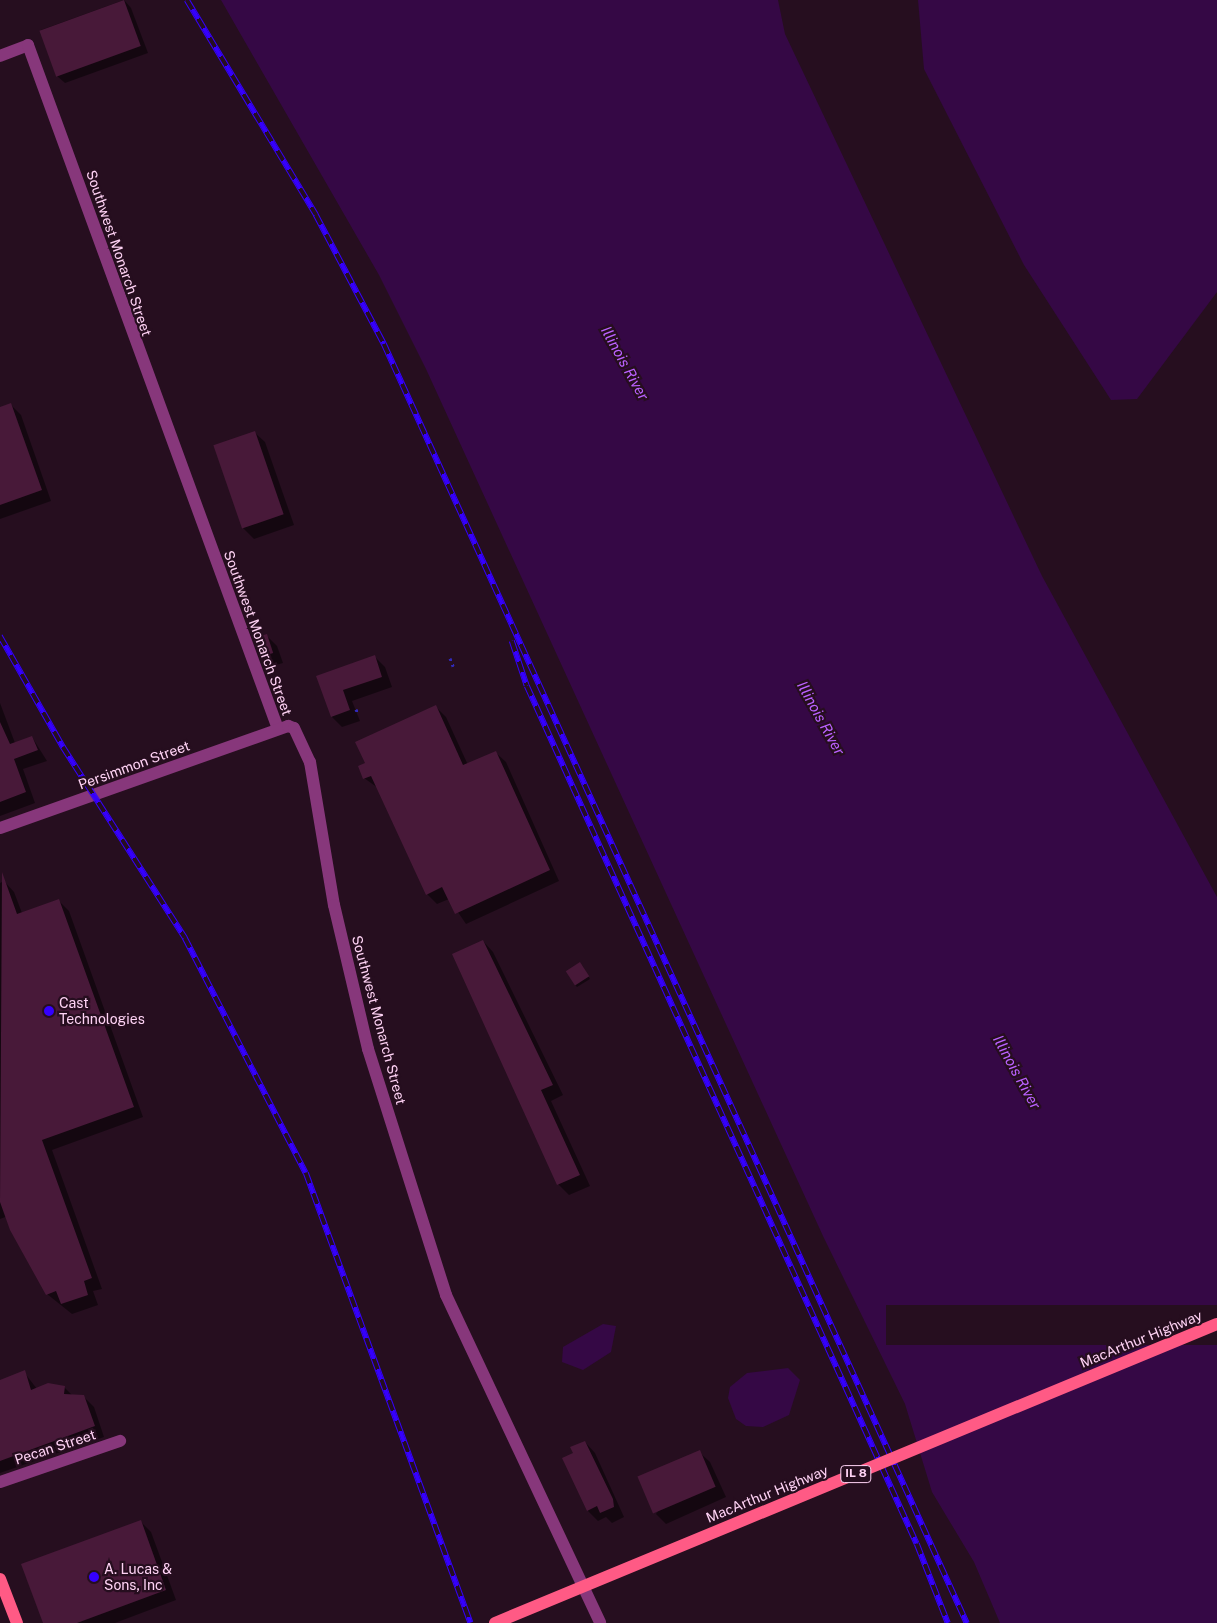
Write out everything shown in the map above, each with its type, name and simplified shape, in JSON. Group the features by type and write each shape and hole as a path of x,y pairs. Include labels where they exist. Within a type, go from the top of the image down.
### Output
{"main road":[{"name":"MacArthur Highway","path":"495,1623 1217,1324"},
{"path":"0,1579 17,1623"}],"street":[{"name":"Southwest Monarch Street","path":"0,56 28,45 278,730 294,728 310,762 334,905 368,1049 446,1295 600,1623"},
{"name":"Persimmon Street","path":"0,828 278,730"},
{"name":"Pecan Street","path":"0,1482 120,1441"}],"path":[{"path":"450,658 453,666"},
{"path":"356,708 358,714"}],"water":[{"name":"Illinois River","path":"221,0 778,0 785,34 1042,576 1217,897 1217,1623 1000,1623 974,1562 932,1492 905,1404 823,1236 426,369 379,275"},
{"path":"918,0 1217,0 1217,292 1137,399 1111,400 1024,265 924,69"},
{"path":"603,1324 616,1326 611,1352 583,1370 562,1362 563,1347"},
{"path":"788,1368 800,1380 789,1415 763,1427 746,1426 736,1419 728,1398 730,1387 747,1373"}],"pier":[{"path":"886,1305 1217,1305 1217,1345 886,1345"}],"building":[{"path":"124,0 141,46 56,77 39,31"},
{"path":"11,403 42,490 0,505 0,407"},
{"path":"255,431 284,514 242,529 213,445"},
{"path":"267,634 273,653 261,657 255,638"},
{"path":"375,655 382,677 343,690 350,710 331,717 316,676"},
{"path":"436,705 463,765 496,751 550,870 455,914 442,887 426,895 371,776 363,779 358,766 365,763 355,742"},
{"path":"0,722 10,744 32,736 38,750 14,759 26,792 0,802"},
{"name":"Cast Technologies","path":"2,872 17,914 59,899 134,1107 42,1140 92,1278 84,1281 88,1295 61,1304 56,1291 46,1295 10,1230 0,1202"},
{"path":"483,940 553,1085 541,1090 580,1175 557,1185 452,954"},
{"path":"580,962 589,976 575,986 566,971"},
{"path":"25,1370 31,1390 48,1383 65,1386 64,1394 84,1395 95,1426 0,1461 0,1380"},
{"path":"585,1441 613,1499 614,1507 600,1513 597,1506 587,1511 562,1458 573,1453 570,1447"},
{"path":"700,1450 716,1487 653,1513 637,1477"},
{"name":"A. Lucas & Sons, Inc","path":"141,1520 166,1590 77,1623 43,1623 21,1564"}],"railway":[{"path":"187,0 316,215 384,344 967,1623"},
{"path":"0,636 63,747 185,938 306,1173 471,1623"},
{"path":"512,641 527,686 917,1544 948,1623"}],"place":[{"name":"Cast Technologies","path":"49,1011"},
{"name":"A. Lucas & Sons, Inc","path":"94,1577"}]}
